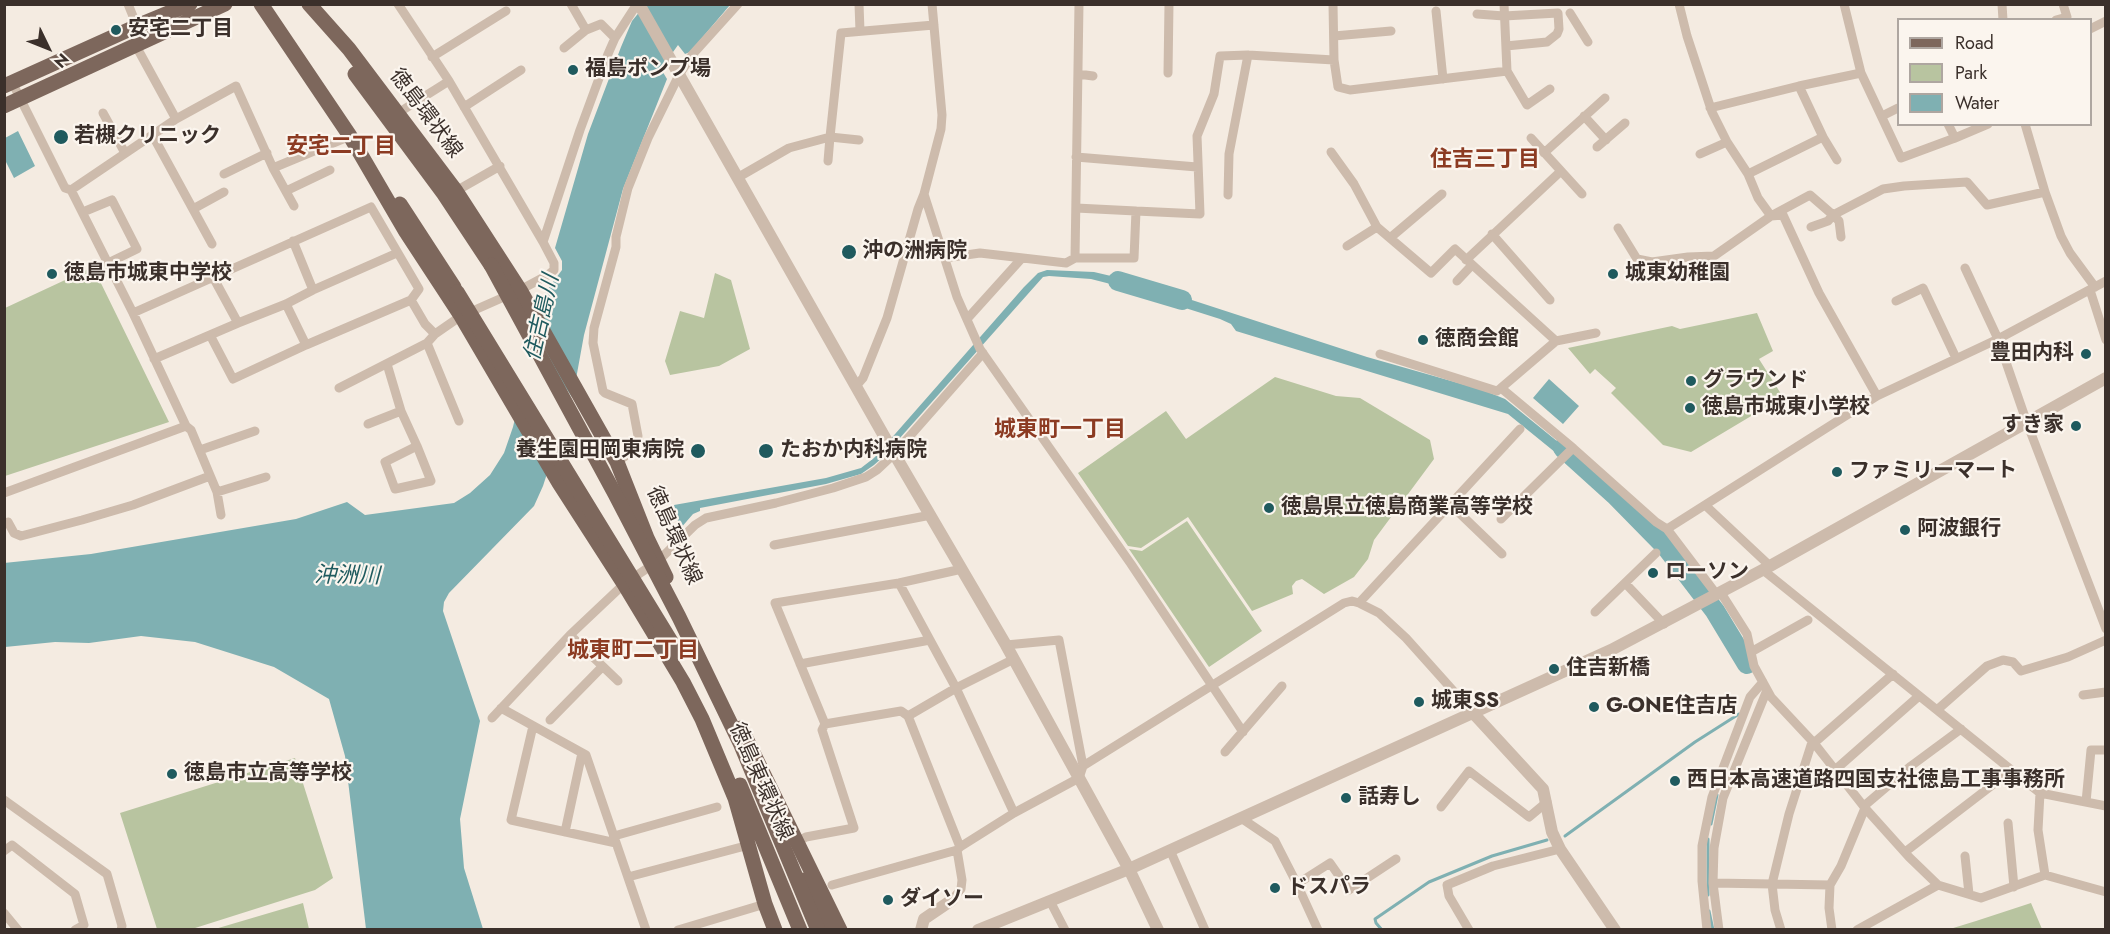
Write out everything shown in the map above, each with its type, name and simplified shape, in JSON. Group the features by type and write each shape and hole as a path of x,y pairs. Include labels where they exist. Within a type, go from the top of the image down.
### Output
{"main road":[{"path":"8,84 190,4"},
{"path":"4,106 225,4"},
{"path":"261,4 350,136 406,232 461,316 554,474 624,584 694,701 735,798 765,904 775,930"},
{"name":"徳島環状線","path":"309,4 349,49 456,191 520,290 578,390 617,462 658,561 840,930"},
{"name":"徳島環状線","path":"309,4 346,61 450,203 491,265 679,617 741,745 818,930"},
{"name":"徳島東環状線","path":"350,136 406,212 503,364 678,653 740,784 800,930"},
{"path":"773,821 828,930"}],"street":[{"path":"128,4 137,26"},
{"path":"339,388 427,343 435,334 461,316 520,290 554,270 554,263 500,166 449,81 398,4"},
{"path":"571,4 586,30"},
{"path":"617,462 634,449 638,436 632,404 603,391 593,343 594,328 616,247 616,237 628,188 648,138 680,75 692,55 738,4"},
{"path":"859,4 860,31"},
{"path":"856,386 863,378 887,318 941,129 942,115 932,4"},
{"path":"1075,258 1079,4"},
{"path":"1168,73 1170,4"},
{"path":"1333,4 1334,60 1338,87 1350,90 1507,71"},
{"path":"1504,4 1507,71 1527,105 1550,89"},
{"path":"1679,4 1710,108 1727,142 1748,174 1758,198 1771,216"},
{"path":"1844,4 1861,73 1901,158 1983,126"},
{"path":"2063,4 2067,17 2063,18"},
{"path":"543,242 580,130 615,38 639,5 1006,645 1012,660 1081,772 1158,930"},
{"path":"1477,14 1504,16 1558,14 1569,9 1588,42"},
{"path":"432,57 506,11"},
{"path":"1436,11 1443,79"},
{"path":"1506,46 1547,42 1552,39 1559,29 1558,14"},
{"path":"2092,28 2106,21"},
{"path":"564,48 586,30 601,24 615,38"},
{"path":"828,161 841,33 934,25"},
{"path":"1334,36 1391,31"},
{"path":"136,46 176,119"},
{"path":"1076,208 1200,214 1197,136 1214,94 1220,56 1248,55 1334,60"},
{"path":"1228,195 1229,154 1248,55"},
{"path":"464,107 521,70"},
{"path":"1710,108 1861,73"},
{"path":"1078,74 1093,76"},
{"path":"398,113 449,81"},
{"path":"8,84 20,99 65,188 71,190 186,426 192,430 217,492 221,515"},
{"path":"71,190 176,119 237,86 273,168 294,206"},
{"path":"1799,86 1823,137 1837,160"},
{"path":"1544,153 1605,98"},
{"path":"1882,116 1897,109"},
{"path":"103,113 125,153"},
{"path":"1584,116 1605,140"},
{"path":"1597,147 1625,123"},
{"path":"1949,126 1955,138"},
{"path":"2028,126 2045,192 2070,253 2092,289 2106,340"},
{"path":"153,136 212,244"},
{"path":"273,168 350,136"},
{"path":"737,178 789,148 830,136 860,140"},
{"path":"1748,174 1823,137"},
{"path":"1531,138 1582,194"},
{"path":"1700,154 1727,142"},
{"path":"1331,152 1354,184 1377,227 1431,273 1455,249 1556,341"},
{"path":"224,174 267,153"},
{"path":"1076,157 1197,167"},
{"path":"456,191 500,166"},
{"path":"286,191 330,170"},
{"path":"1457,281 1492,234 1561,171"},
{"path":"1811,227 1828,221 1833,215 1883,189 1967,182 1987,205 2045,192"},
{"path":"193,209 224,192"},
{"path":"924,194 957,297 982,351 1124,554 1243,732"},
{"path":"1390,237 1442,194"},
{"path":"1618,228 1636,259 1652,262 1714,256 1771,216 1810,195 1839,221 1841,237"},
{"path":"82,212 112,200 137,249 108,263"},
{"path":"133,314 371,207 419,289 411,300 234,379 210,335"},
{"path":"945,258 980,253 1066,263 1075,258 1134,258 1136,211"},
{"path":"1771,216 1784,215 1819,293 1877,396"},
{"path":"1347,246 1377,227"},
{"path":"1492,234 1550,300"},
{"path":"293,241 313,290"},
{"path":"154,359 238,322 286,304 397,253"},
{"path":"967,319 1022,258"},
{"path":"1965,268 1998,339 2026,423 2106,629"},
{"path":"213,277 238,322"},
{"path":"1667,529 1877,396 1998,339 2106,281"},
{"path":"1896,301 1923,288 1956,358"},
{"path":"411,300 425,324 435,334"},
{"path":"286,304 306,345"},
{"path":"1380,354 1497,391 1556,341 1596,333"},
{"path":"427,343 459,421"},
{"path":"492,718 570,635 624,584 658,561 695,525 706,518 776,503 855,481 877,470 891,448 982,351"},
{"path":"387,364 401,411 417,446 431,481 395,489 385,462 417,446"},
{"path":"978,930 1170,850 1474,714 1664,624 2106,378"},
{"path":"1501,388 1667,529 1713,597 1748,634 1754,666 1771,697 1813,743 1865,807 1938,885 1981,898 2045,875 2106,892"},
{"path":"368,424 401,411"},
{"path":"4,493 186,426"},
{"path":"1359,603 1520,429"},
{"path":"200,450 255,431"},
{"path":"1501,519 1572,449"},
{"path":"4,523 8,522 15,533 21,536 133,505 210,476"},
{"path":"217,492 266,477"},
{"path":"1450,504 1502,554"},
{"path":"1705,505 1766,568 1919,696 2040,793 2106,806"},
{"path":"774,545 931,515"},
{"path":"1594,612 1656,553"},
{"path":"797,842 806,837 854,828 822,730 825,724 775,603 899,583 962,569"},
{"path":"899,583 956,688 1014,813"},
{"path":"1625,583 1664,624"},
{"path":"832,885 959,848 1344,603 1352,601 1379,613 1406,638 1536,779 1543,789 1552,832 1560,849 1615,930"},
{"path":"1751,652 1808,620"},
{"path":"570,635 618,681"},
{"path":"800,664 930,640"},
{"path":"1006,645 1059,640 1081,772"},
{"path":"1937,710 1987,666 2003,660 2013,662 2021,672 2068,657 2106,640"},
{"path":"908,716 956,688 1012,660"},
{"path":"550,720 602,667"},
{"path":"1781,930 1775,910 1772,884 1789,814 1813,743 1893,674"},
{"path":"1225,752 1282,686"},
{"path":"1719,930 1713,883 1714,848 1723,798 1765,686"},
{"path":"1707,930 1702,881 1702,846 1712,797 1750,697 1765,686"},
{"path":"2083,695 2106,692"},
{"path":"1835,770 1919,696"},
{"path":"501,708 586,755 646,930"},
{"path":"825,724 901,711 908,716 959,848 962,879 961,889 952,900 924,919 921,930"},
{"path":"533,726 512,820 565,832 615,839 717,807"},
{"path":"1832,930 1829,908 1830,885 1841,866 1865,807 1911,766 1961,729"},
{"path":"2086,802 2091,750 2106,750"},
{"path":"565,832 582,753"},
{"path":"1905,852 2012,770"},
{"path":"1441,807 1468,771 1529,817 1547,802"},
{"path":"2040,793 2038,830 2045,875"},
{"path":"4,800 107,874 122,926 121,930"},
{"path":"1241,818 1275,841 1318,930"},
{"path":"2008,823 2014,887"},
{"path":"4,851 12,845 75,894 84,925 75,930"},
{"path":"628,877 749,845"},
{"path":"1469,930 1449,896 1447,885 1493,866 1560,849"},
{"path":"1170,850 1205,930"},
{"path":"1965,856 1969,894"},
{"path":"1297,885 1330,863 1349,891 1396,859"},
{"path":"1713,883 1830,885"},
{"path":"1857,930 1938,885"},
{"path":"1050,901 1065,930"},
{"path":"678,930 765,904"},
{"path":"7,919 18,930"}],"green space":[{"name":"徳島市城東中学校","path":"93,267 169,422 5,476 5,308"},
{"path":"715,273 731,280 750,349 719,366 670,375 665,361 680,311 704,318"},
{"name":"グラウンド","path":"1757,313 1773,351 1759,359 1783,397 1691,452 1663,445 1611,393 1616,388 1595,369 1590,374 1568,348 1672,326 1680,329"},
{"path":"1275,377 1336,396 1360,398 1430,440 1434,459 1374,540 1368,559 1354,577 1324,594 1302,579 1296,581 1292,586 1293,594 1252,611 1188,517 1141,548 1128,546 1078,473 1166,411 1186,439"},
{"path":"1187,521 1262,631 1209,667 1129,549 1142,551"},
{"path":"295,758 333,878 315,890 192,929 157,929 120,813"},
{"path":"303,903 309,929 215,929"},
{"path":"2031,903 2042,929 1950,929 1976,921"}],"water":[{"path":"645,5 730,5 690,52 685,54 678,45 661,69 667,79 623,189 584,335 574,390 543,486 534,506 449,593 444,602 443,611 480,721 460,819 464,868 483,929 366,929 345,756 329,699 274,667 195,642 141,636 89,643 55,642 5,647 4,563 91,554 296,519 347,502 365,515 454,503 470,493 490,475 504,453 513,427 544,294 562,270 562,261 555,248 588,134 632,21"},
{"path":"18,131 35,166 14,178 5,160 5,138"},
{"path":"1047,270 1094,272 1145,284 1141,294 1091,279 1043,277 874,465 861,474 826,484 700,508 700,511 693,514 680,529 674,505 826,478 861,468 874,458 1024,287 1038,273"},
{"path":"1158,289 1367,357 1483,390 1505,399 1584,463 1577,470 1508,414 1236,331 1231,324 1220,319 1157,299"},
{"path":"1549,379 1579,406 1563,424 1533,398"}],"pier":[{"path":"531,337 574,400 558,448 520,384"}],"waterway":[{"path":"1118,281 1182,300"},
{"path":"1563,448 1615,495 1666,547 1715,611 1747,664"},
{"path":"1565,836 1695,742 1739,714"},
{"path":"1711,824 1717,795"},
{"path":"1708,839 1708,895"},
{"path":"1382,930 1375,919 1429,882 1492,856 1547,840"},
{"path":"1709,911 1713,930"}],"place":[{"name":"安宅二丁目","path":"116,30"},
{"name":"福島ポンプ場","path":"573,70"},
{"name":"若槻クリニック","path":"61,137"},
{"name":"沖の洲病院","path":"849,252"},
{"name":"徳島市城東中学校","path":"52,274"},
{"name":"城東幼稚園","path":"1613,274"},
{"name":"徳商会館","path":"1423,340"},
{"name":"豊田内科","path":"2086,354"},
{"name":"グラウンド","path":"1691,381"},
{"name":"徳島市城東小学校","path":"1690,408"},
{"name":"すき家","path":"2076,426"},
{"name":"養生園田岡東病院","path":"698,451"},
{"name":"たおか内科病院","path":"766,451"},
{"name":"ファミリーマート","path":"1837,472"},
{"name":"徳島県立徳島商業高等学校","path":"1269,508"},
{"name":"阿波銀行","path":"1905,530"},
{"name":"ローソン","path":"1653,573"},
{"name":"住吉新橋","path":"1554,669"},
{"name":"城東SS","path":"1419,702"},
{"name":"G-ONE住吉店","path":"1594,707"},
{"name":"徳島市立高等学校","path":"172,774"},
{"name":"西日本高速道路四国支社徳島工事事務所","path":"1675,781"},
{"name":"話寿し","path":"1346,798"},
{"name":"ドスパラ","path":"1275,888"},
{"name":"ダイソー","path":"888,900"}],"district":[{"name":"安宅二丁目","path":"341,148"},
{"name":"住吉三丁目","path":"1485,161"},
{"name":"城東町一丁目","path":"1060,431"},
{"name":"城東町二丁目","path":"633,652"}],"water label":[{"name":"住吉島川","path":"543,318"},
{"name":"沖洲川","path":"347,577"}]}
